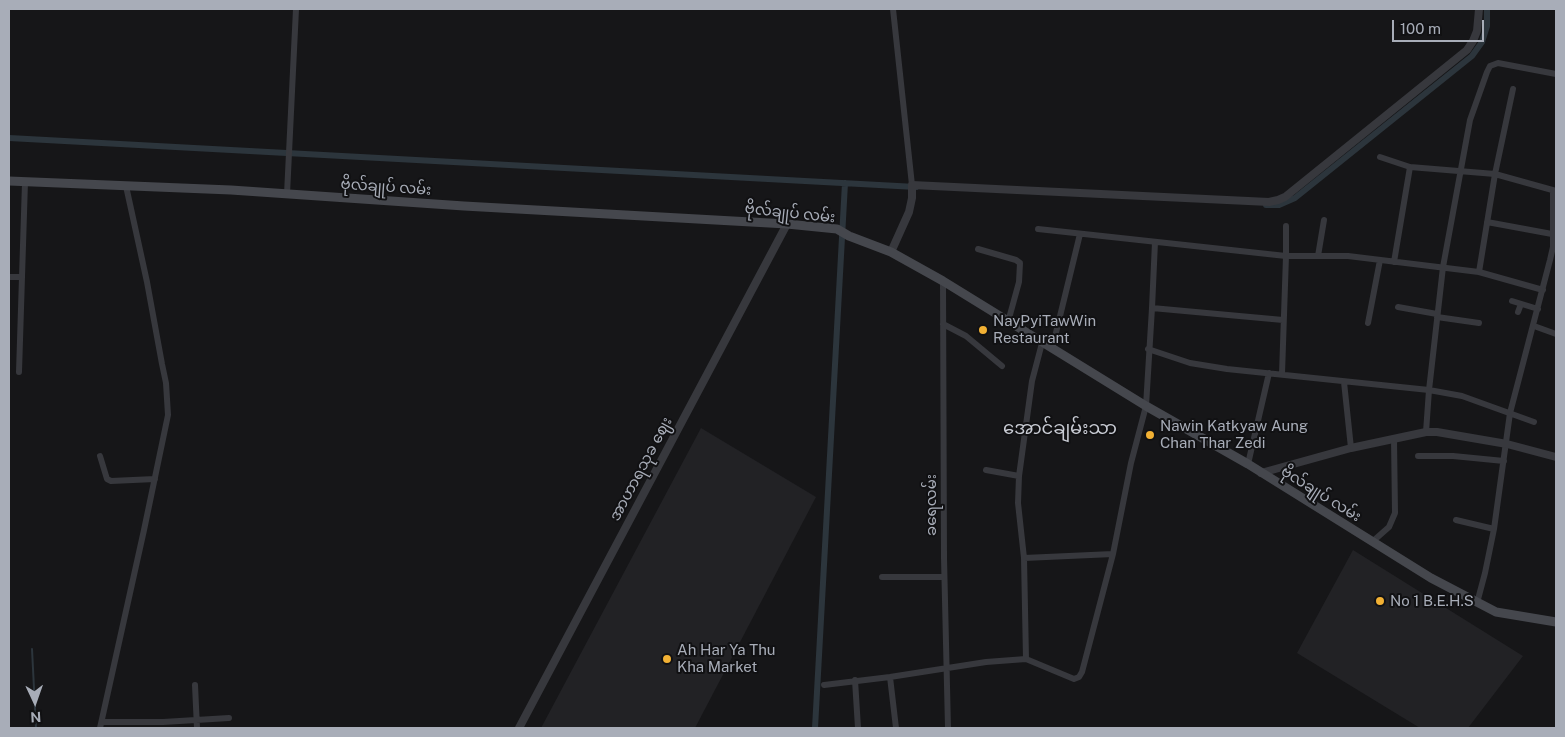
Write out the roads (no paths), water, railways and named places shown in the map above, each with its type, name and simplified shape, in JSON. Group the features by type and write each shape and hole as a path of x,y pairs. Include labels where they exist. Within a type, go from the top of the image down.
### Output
{"main road":[{"name":"ဗိုလ်ချုပ် လမ်း","path":"9,181 287,194 787,224 837,229 849,236 891,252 942,281 1146,406 1248,464 1431,578 1496,612 1556,622"}],"street":[{"path":"287,194 296,9"},
{"path":"891,252 909,212 913,187 893,9"},
{"path":"913,187 1259,201 1278,200 1286,197 1467,50 1473,41 1476,31 1479,9"},
{"path":"1426,432 1443,268 1470,120 1490,66 1498,63 1556,74"},
{"path":"1479,272 1495,174 1513,89"},
{"path":"1380,157 1410,167 1495,174 1555,192 1553,248 1510,413 1494,529 1477,603"},
{"path":"1394,262 1410,167"},
{"path":"19,372 25,182"},
{"path":"126,186 147,282 166,383 168,404 167,425 101,725 129,725 229,718"},
{"path":"1318,256 1324,220"},
{"path":"1487,222 1552,234"},
{"name":"အာဟာရသုခ ဈေး","path":"519,728 787,224"},
{"path":"1282,374 1286,226"},
{"path":"1038,229 1286,256 1348,256 1479,272 1543,290"},
{"path":"1052,349 1080,234"},
{"path":"824,685 986,662 1026,659 1074,678 1079,677 1082,672 1113,554 1131,463 1146,406 1155,242"},
{"path":"978,249 1016,260 1020,263 1020,282 1008,322"},
{"path":"1368,323 1380,260"},
{"path":"9,277 22,277"},
{"name":"ခရေလမ်း","path":"942,281 945,669 948,728"},
{"path":"1512,301 1538,309"},
{"path":"1518,312 1521,304"},
{"path":"1398,307 1479,323"},
{"path":"1152,308 1283,320"},
{"path":"943,324 966,336 1002,366"},
{"path":"1534,326 1556,334"},
{"path":"1026,659 1024,558 1018,503 1019,476 1032,380 1042,343"},
{"path":"1148,349 1190,363 1344,382 1429,390 1462,396 1534,422"},
{"path":"1248,464 1269,373"},
{"path":"1344,382 1351,448"},
{"path":"1261,473 1351,448 1426,432 1437,432 1507,444 1556,457"},
{"path":"1372,542 1389,527 1395,513 1394,439"},
{"path":"100,456 107,479 112,481 155,479"},
{"path":"1418,456 1453,456 1504,461"},
{"path":"986,470 1019,476"},
{"path":"1456,520 1494,529"},
{"path":"1024,558 1113,554"},
{"path":"882,577 944,577"},
{"path":"890,677 896,728"},
{"path":"855,680 858,728"},
{"path":"195,686 198,728"}],"waterway":[{"path":"1266,205 1279,205 1295,198 1472,56 1482,42 1487,26 1487,9"},
{"path":"9,138 916,187"},
{"path":"815,728 845,183"},
{"path":"32,649 36,728"}],"place":[{"name":"NayPyiTawWin Restaurant","path":"983,330"},
{"name":"Nawin Katkyaw Aung Chan Thar Zedi","path":"1150,435"},
{"name":"No 1 B.E.H.S","path":"1380,601"},
{"name":"Ah Har Ya Thu Kha Market","path":"667,659"}],"district":[{"name":"အောင်ချမ်းသာ","path":"1060,428"}]}
